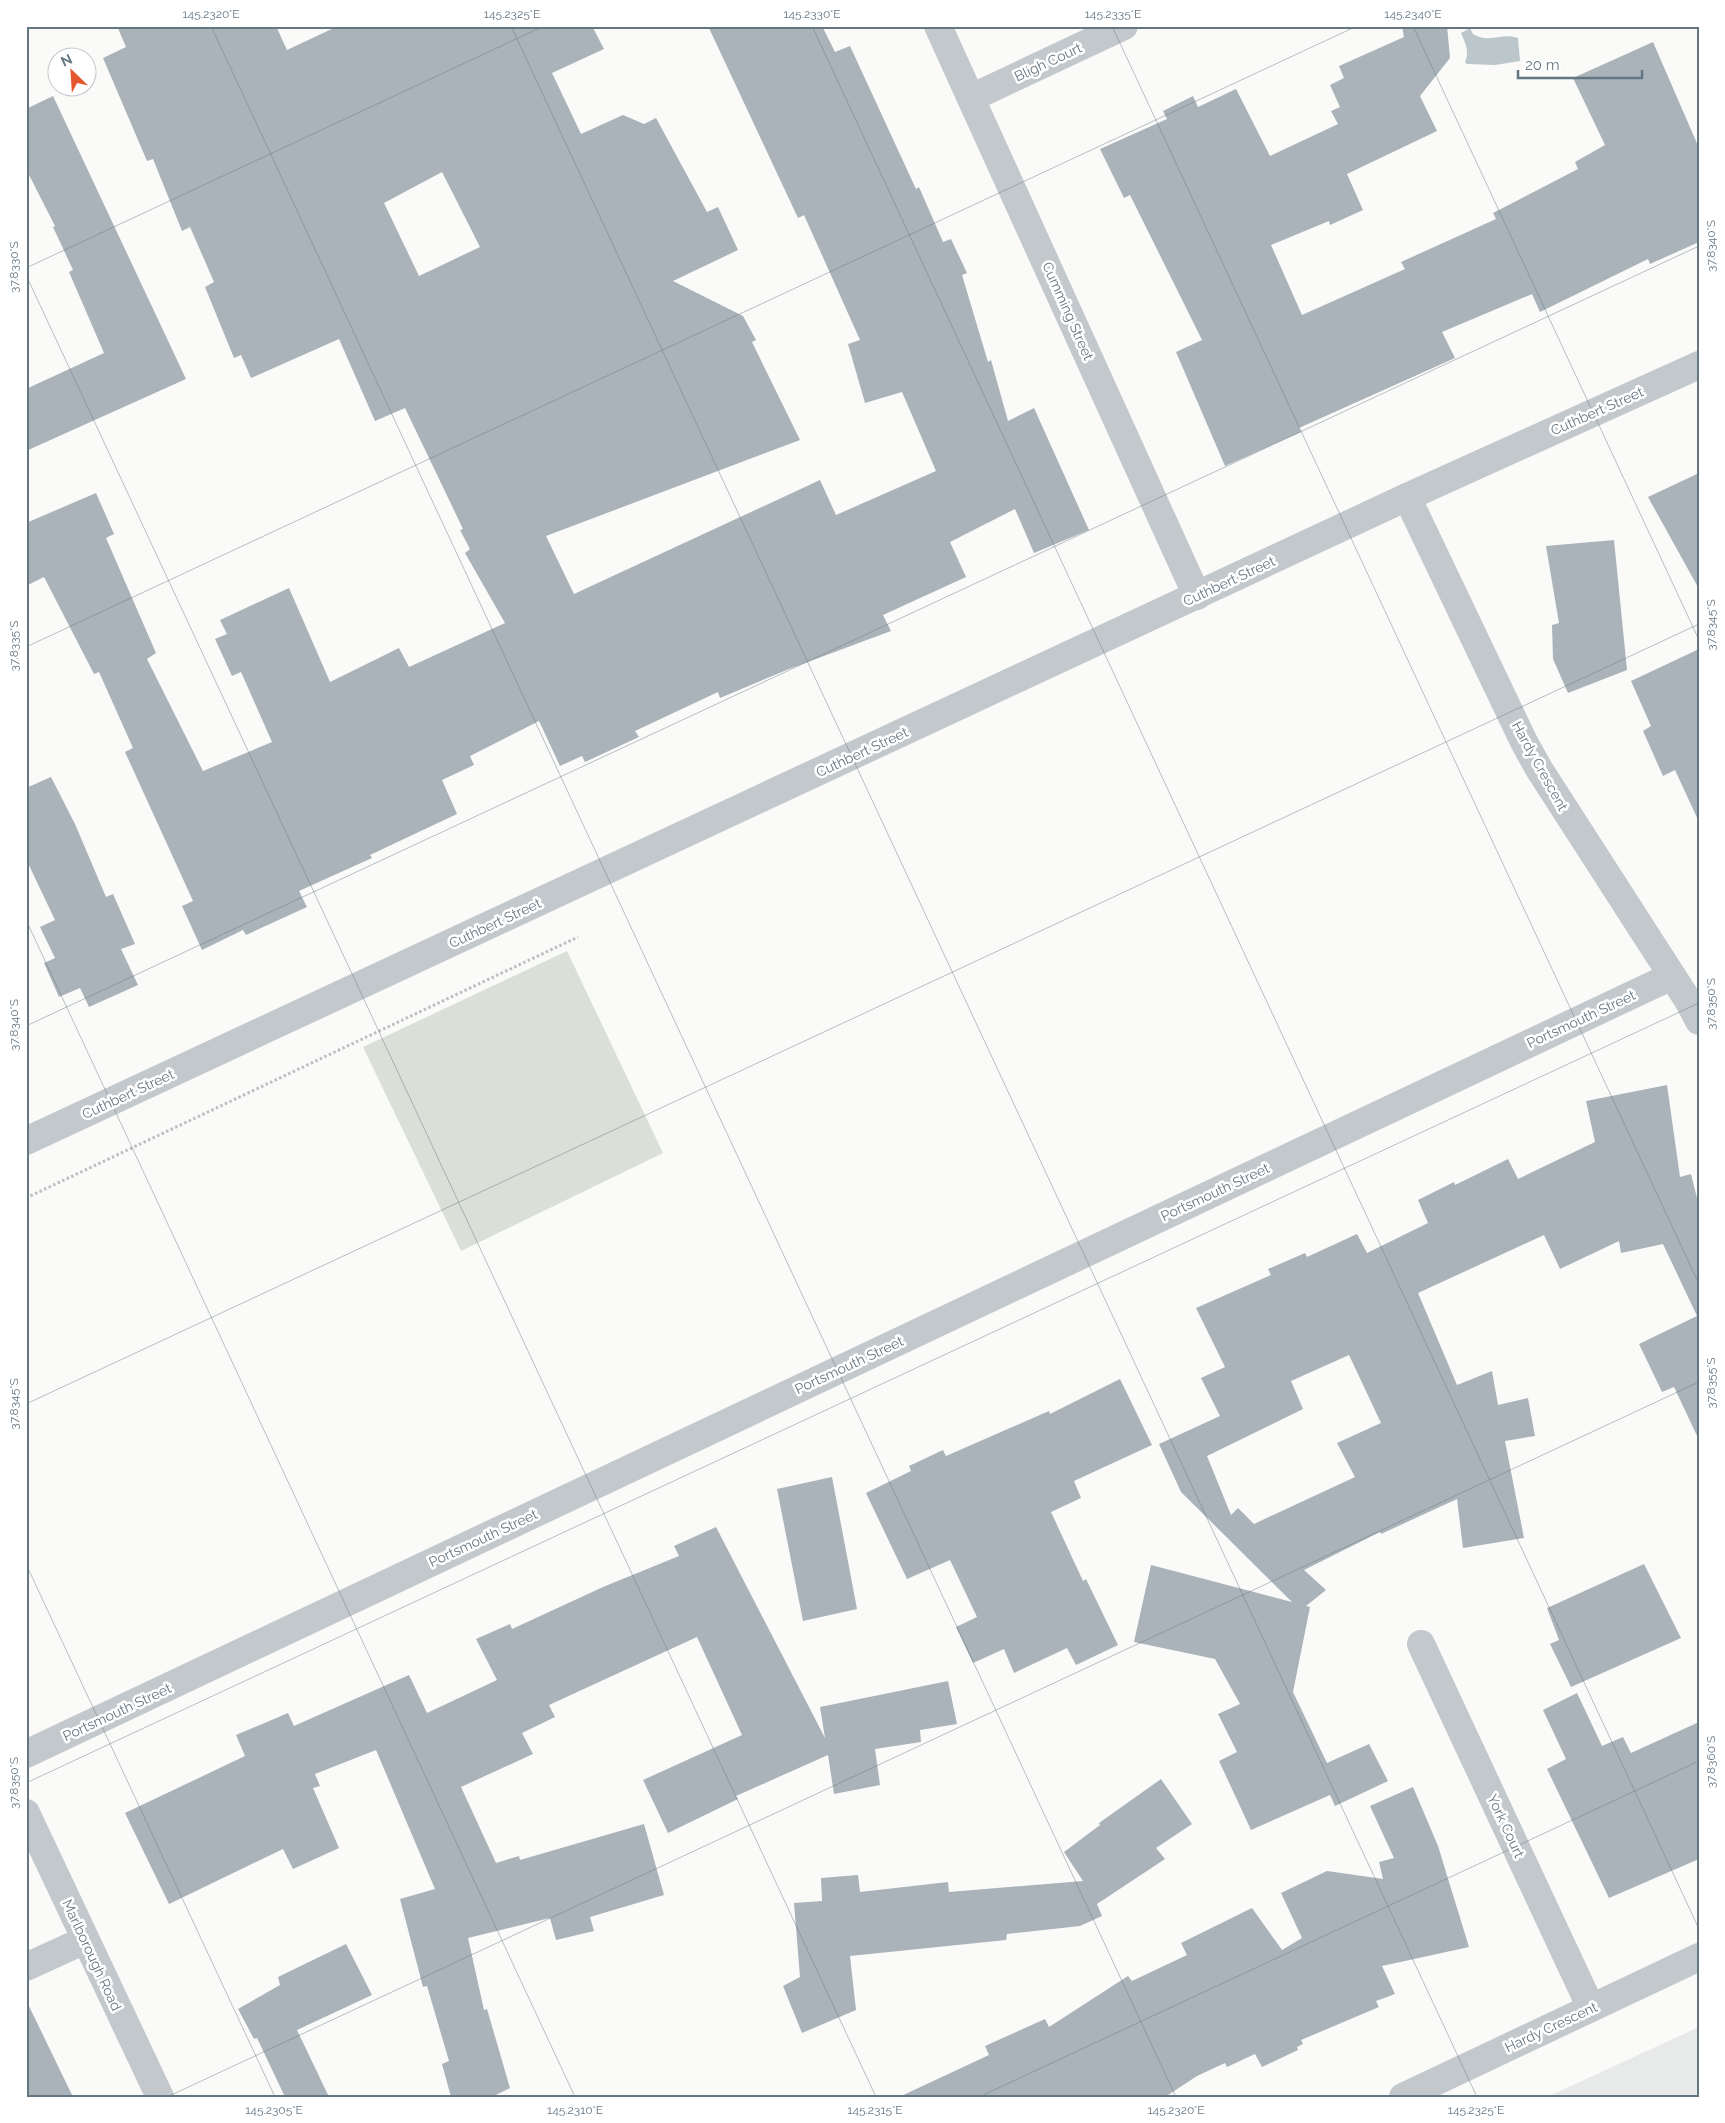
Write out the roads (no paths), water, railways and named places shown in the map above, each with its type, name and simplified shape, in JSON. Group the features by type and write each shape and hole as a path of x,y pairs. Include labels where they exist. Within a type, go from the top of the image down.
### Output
{"street":[{"name":"Cumming Street","path":"938,26 1197,596"},
{"name":"Bligh Court","path":"971,98 1124,26"},
{"name":"Cuthbert Street","path":"26,1142 1407,497 1699,365"},
{"name":"Hardy Crescent","path":"1407,497 1532,756 1556,797 1699,1021"},
{"name":"Portsmouth Street","path":"26,1754 1672,976"},
{"name":"York Court","path":"1421,1644 1591,2008"},
{"name":"Marlborough Road","path":"26,1813 160,2097"},
{"path":"26,1966 85,1940"},
{"name":"Hardy Crescent","path":"1403,2097 1699,1957"}]}
